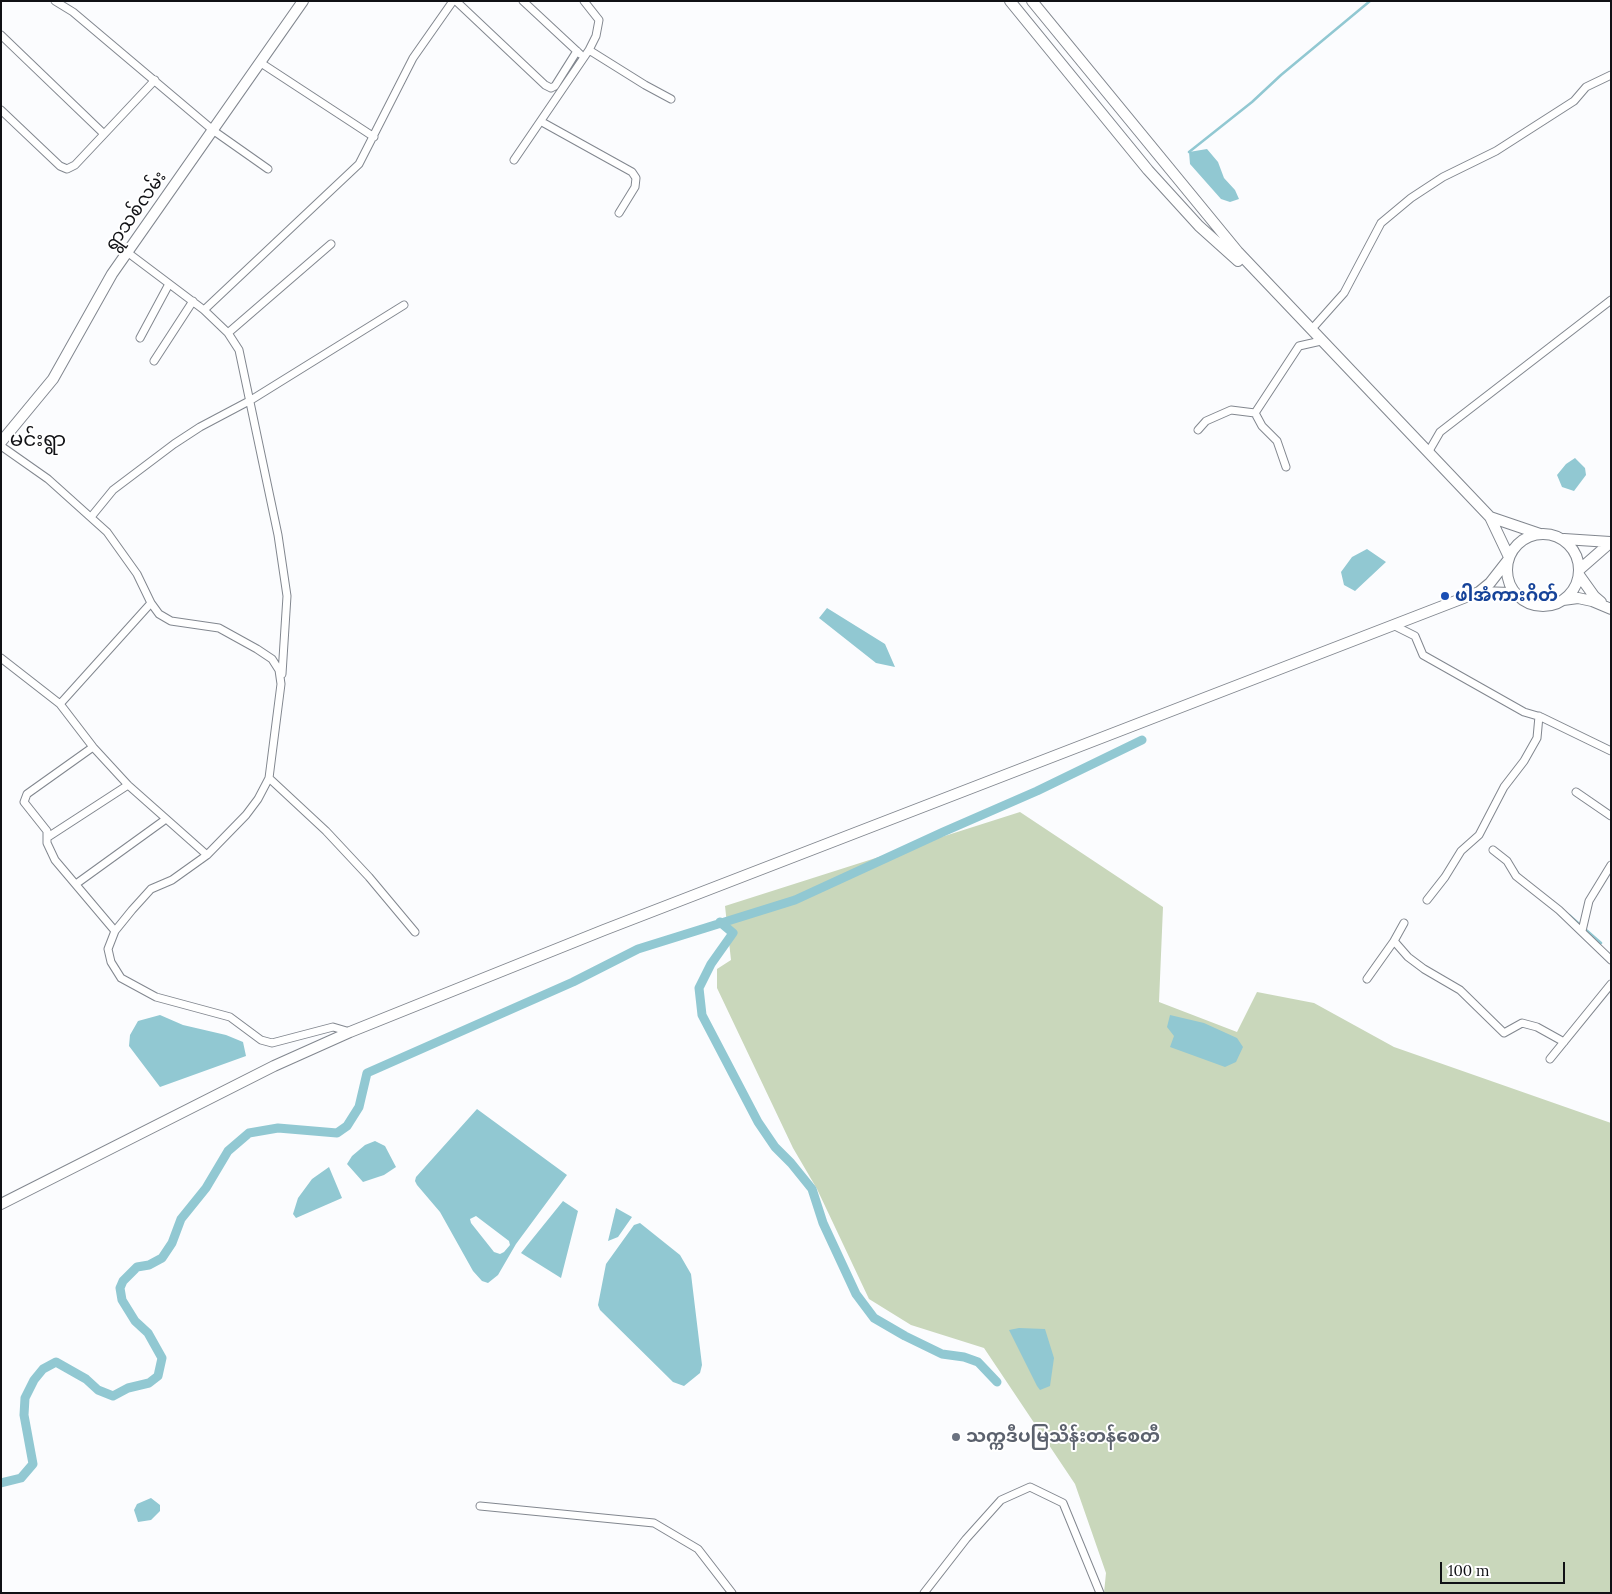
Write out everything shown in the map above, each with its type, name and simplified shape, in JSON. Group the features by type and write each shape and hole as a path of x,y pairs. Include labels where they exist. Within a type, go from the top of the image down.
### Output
{"main road":[{"name":"ရွာသစ်လမ်း","path":"1,442 52,379 112,274 214,131 303,1"},
{"path":"1010,1 1154,177 1200,226 1285,303"},
{"path":"1032,1 1232,245 1321,341 1429,451 1490,518 1509,558 1509,581 1522,599"},
{"path":"1490,518 1562,539 1578,542 1610,542"},
{"path":"1,1204 274,1066 350,1032 604,930 1479,592 1490,583 1522,541 1540,534"},
{"path":"1562,539 1576,555 1579,573 1594,596 1609,608"},
{"path":"1563,600 1574,589 1579,573 1610,542"},
{"path":"1479,592 1511,593 1543,606 1578,598 1609,608"}],"street":[{"path":"55,1 73,12 214,131 268,169"},
{"path":"204,310 359,164 413,58 455,1 545,85 551,88 555,86 577,51"},
{"path":"524,1 584,58"},
{"path":"514,160 542,122 584,58 596,36 599,20 584,1"},
{"path":"1,35 104,134"},
{"path":"589,50 671,99"},
{"path":"261,63 374,137"},
{"path":"1311,330 1344,293 1381,223 1411,198 1443,177 1496,151 1574,101 1586,87 1611,75"},
{"path":"1,110 60,166 67,169 75,166 155,80"},
{"path":"542,122 632,172 636,178 634,187 619,212"},
{"path":"228,333 331,244"},
{"path":"127,252 204,310 228,333 239,350 278,535 287,596 282,684 269,778 258,800 246,815 207,855 172,880 151,889 115,931 108,948 111,962 121,978 156,997 230,1017 261,1040 272,1043 333,1027 350,1032"},
{"path":"140,338 169,284"},
{"path":"1429,451 1440,432 1611,300"},
{"path":"154,361 193,301"},
{"path":"91,517 113,490 151,460 200,427 251,400 404,305"},
{"path":"1255,413 1299,346 1321,341"},
{"path":"1198,430 1206,421 1231,410 1255,413"},
{"path":"1255,413 1262,426 1277,441 1286,467"},
{"path":"1,446 48,479 107,532 137,574 151,604 164,618 219,628 258,649 272,659 279,670 282,684"},
{"path":"60,704 151,604"},
{"path":"1393,625 1414,636 1423,655 1524,712 1539,716 1610,749"},
{"path":"1,658 60,704 93,748 128,785 207,855"},
{"path":"1427,900 1445,877 1461,851 1479,834 1504,787 1524,761 1537,738 1539,716"},
{"path":"93,748 27,794 24,802 47,831 47,843 55,860 115,931"},
{"path":"269,778 326,831 369,876 414,932"},
{"path":"48,837 128,785"},
{"path":"1576,792 1611,816"},
{"path":"76,884 166,819"},
{"path":"1493,850 1507,862 1516,876 1582,930 1611,960"},
{"path":"1582,930 1589,901 1611,865"},
{"path":"1367,979 1394,941 1404,923"},
{"path":"1394,941 1408,957 1424,969 1460,990 1504,1033 1522,1023 1537,1027 1564,1042"},
{"path":"1550,1059 1611,984"},
{"path":"924,1593 966,1539 1001,1500 1030,1487 1063,1503 1100,1593"},
{"path":"480,1506 654,1522 698,1549 732,1593"}],"green space":[{"path":"1020,812 1163,907 1159,1002 1237,1032 1257,992 1314,1003 1394,1047 1611,1123 1611,1593 1104,1593 1106,1573 1075,1484 984,1348 911,1325 869,1299 817,1189 793,1148 717,988 717,969 731,960 725,906"}],"water":[{"path":"1207,149 1218,162 1224,178 1235,190 1239,199 1230,202 1221,199 1190,164 1189,152"},
{"path":"1575,458 1585,468 1586,475 1574,491 1562,487 1557,475 1566,464"},
{"path":"1367,549 1386,562 1355,591 1344,585 1341,572 1352,557"},
{"path":"827,608 885,644 895,667 876,663 819,618"},
{"path":"160,1015 183,1025 226,1035 243,1042 246,1056 160,1087 129,1046 130,1035 138,1021"},
{"path":"1170,1015 1204,1023 1237,1038 1243,1047 1236,1062 1225,1067 1170,1047 1174,1036 1167,1027"},
{"path":"477,1109 567,1175 516,1244 498,1275 488,1283 482,1281 473,1271 440,1212 417,1185 416,1177","holes":["476,1216 509,1241 510,1245 504,1252 500,1254 494,1252 471,1223 470,1219"]},
{"path":"375,1141 385,1146 396,1167 384,1175 363,1182 347,1164 352,1156 365,1145"},
{"path":"329,1167 342,1198 296,1218 293,1214 298,1198 312,1179"},
{"path":"563,1201 578,1211 561,1278 521,1253"},
{"path":"616,1208 632,1217 618,1237 608,1241"},
{"path":"640,1223 680,1255 691,1274 702,1365 700,1373 684,1386 673,1382 600,1310 598,1305 606,1264 634,1225"},
{"path":"1019,1328 1045,1329 1054,1358 1050,1386 1040,1390 1037,1386 1009,1330"},
{"path":"151,1498 160,1505 160,1511 151,1520 138,1522 134,1510 137,1504"}],"waterway":[{"path":"1189,152 1252,102 1281,75 1370,1"},
{"path":"1,1483 21,1478 33,1464 24,1415 25,1398 34,1380 43,1369 56,1362 86,1379 98,1390 113,1396 128,1388 149,1383 158,1376 162,1358 148,1333 135,1321 122,1300 120,1288 123,1281 137,1267 149,1265 162,1258 172,1243 181,1219 206,1188 228,1151 249,1133 278,1128 337,1133 347,1126 359,1107 367,1073 573,982 638,949 795,900 1037,791 1142,740"},
{"path":"1513,866 1520,876"},
{"path":"1569,915 1601,943"},
{"path":"720,922 733,933 711,964 699,988 702,1015 758,1122 775,1147 812,1189 823,1223 856,1294 874,1318 942,1354 964,1357 978,1362 997,1382"}],"place":[{"name":"ဖါအံကားဂိတ်","path":"1445,596"},
{"name":"သက္ကဒီပမြသိန်းတန်စေတီ","path":"956,1437"}],"district":[{"name":"မင်းရွာ","path":"38,440"}]}
